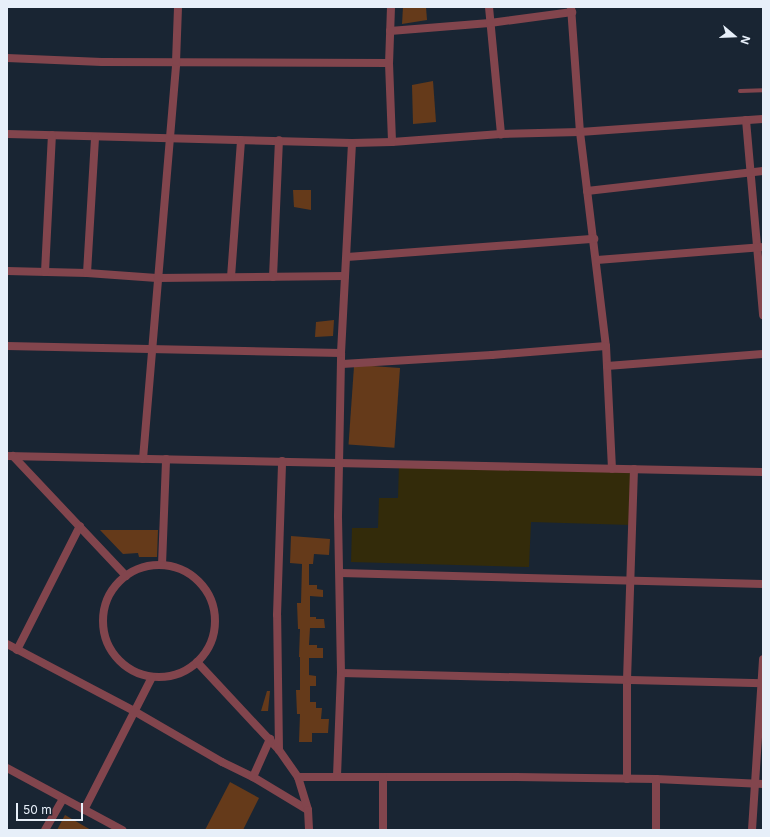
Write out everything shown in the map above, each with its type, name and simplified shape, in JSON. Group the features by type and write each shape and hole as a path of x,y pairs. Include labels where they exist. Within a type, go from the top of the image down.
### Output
{"street":[{"path":"143,459 176,62 178,7"},
{"path":"391,7 389,63 392,142"},
{"path":"489,7 501,134"},
{"path":"390,31 490,23 571,9 580,132 597,260 606,346 612,469"},
{"path":"7,58 102,62 389,63"},
{"path":"7,134 352,143 392,142 501,134 580,132 763,119"},
{"path":"746,120 760,247 763,315"},
{"path":"45,272 52,135"},
{"path":"87,273 95,137"},
{"path":"231,277 241,140"},
{"path":"273,277 280,140"},
{"path":"338,776 341,673 338,516 342,364 341,353 352,143"},
{"path":"587,191 763,171"},
{"path":"347,257 594,239"},
{"path":"597,260 760,247"},
{"path":"7,271 87,273 157,278 345,276"},
{"path":"7,346 341,353"},
{"path":"342,364 492,356 606,346"},
{"path":"607,366 763,354"},
{"path":"10,456 340,462 410,466 763,472"},
{"path":"10,456 80,526 126,576"},
{"path":"162,565 166,459"},
{"path":"280,750 277,615 282,461"},
{"path":"627,778 627,680 634,469"},
{"path":"17,650 80,526"},
{"path":"162,565 176,568 189,574 200,583 208,595 213,609 214,623 212,638 206,651 197,662 176,674 152,677 136,673 122,664 111,651 104,636 102,619 106,602 114,588 126,576 149,566 162,565"},
{"path":"340,573 763,584"},
{"path":"7,644 134,711 222,762 253,777 308,810"},
{"path":"752,830 759,784 763,659"},
{"path":"197,662 280,750 298,777 308,810 309,830"},
{"path":"341,673 763,683"},
{"path":"84,810 152,677"},
{"path":"253,777 270,739"},
{"path":"7,768 122,830"},
{"path":"298,777 627,778 759,784"},
{"path":"383,777 384,830"},
{"path":"656,779 656,830"},
{"path":"45,830 63,799"}],"lane":[{"path":"740,91 763,90"}],"sand":[{"path":"399,464 633,470 631,525 531,522 529,567 351,562 352,528 378,528 379,498 398,498"}],"building":[{"path":"403,7 426,7 427,20 402,24"},
{"path":"433,81 436,122 413,124 412,85"},
{"path":"293,190 311,190 311,210 294,207"},
{"path":"334,320 333,336 315,337 316,322"},
{"path":"354,365 400,368 394,448 349,445"},
{"path":"100,530 158,530 157,557 139,557 138,553 123,554"},
{"path":"291,536 330,539 329,555 314,554 313,564 309,564 309,585 317,585 317,589 323,590 323,597 310,596 310,617 324,619 325,628 310,628 309,645 317,645 317,648 323,648 323,658 309,658 309,675 316,676 316,686 310,686 310,702 316,702 316,708 322,708 321,719 329,719 328,733 312,733 312,742 299,742 300,714 297,714 296,690 300,690 300,629 298,629 297,603 301,603 302,564 290,563"},
{"path":"267,691 270,691 268,711 261,711"},
{"path":"230,782 259,798 243,830 205,830"},
{"path":"65,815 91,830 57,830"}]}
